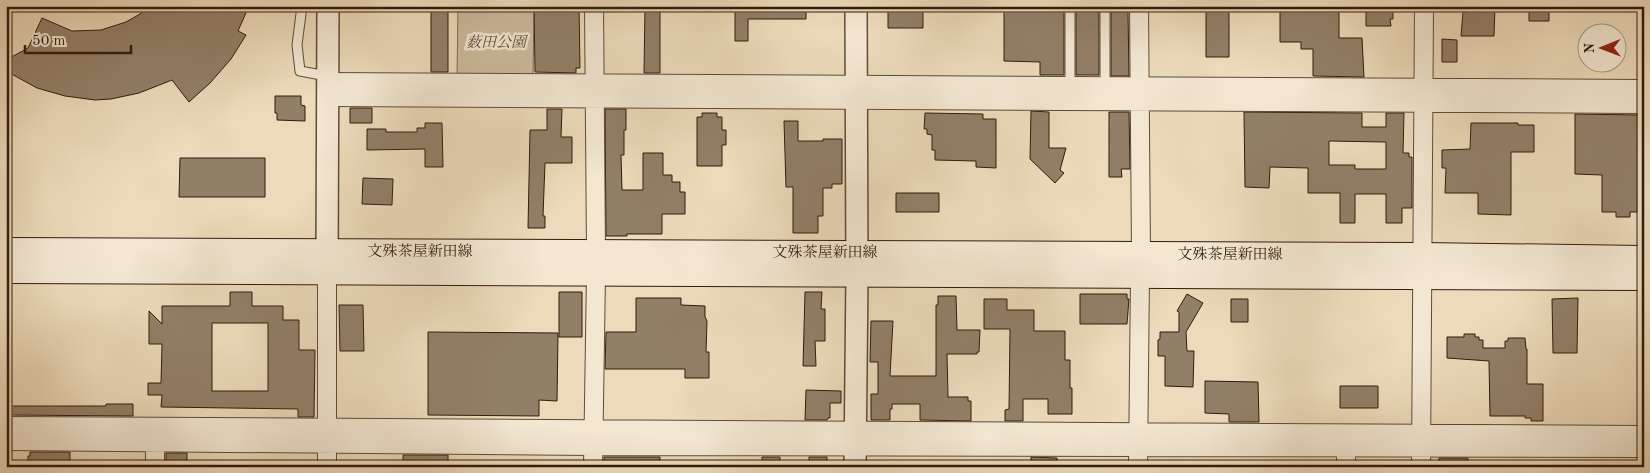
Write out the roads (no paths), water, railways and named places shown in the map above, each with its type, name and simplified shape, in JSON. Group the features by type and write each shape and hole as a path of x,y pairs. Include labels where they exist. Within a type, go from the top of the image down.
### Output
{"main road":[{"name":"文殊茶屋新田線","path":"6,250 596,274 857,263"},
{"name":"文殊茶屋新田線","path":"6,271 327,262 596,251 857,263 1423,266 1644,258"},
{"name":"文殊茶屋新田線","path":"1423,266 1644,278"}],"street":[{"path":"327,467 328,6"},
{"path":"594,6 596,251"},
{"path":"855,467 857,263 856,6"},
{"path":"1138,467 1140,264 1139,6"},
{"path":"1421,467 1424,6"},
{"path":"328,85 594,91 1424,95 1644,89"},
{"path":"856,93 1105,86 1140,94"},
{"path":"1424,95 1644,104"},
{"path":"592,467 596,274"},
{"path":"6,426 155,435"},
{"path":"6,441 155,435 327,435 593,428 855,438 1138,440 1421,440 1644,435"},
{"path":"155,435 155,467"},
{"path":"327,435 593,446 855,438"},
{"path":"1138,440 1346,447 1421,440 1644,448"},
{"path":"1346,447 1346,467"}],"lane":[{"path":"302,6 297,45 300,71 328,85"},
{"path":"1070,6 1070,86"},
{"path":"1105,6 1105,86"}],"park label":[{"name":"薮田公園","path":"496,42"}]}
